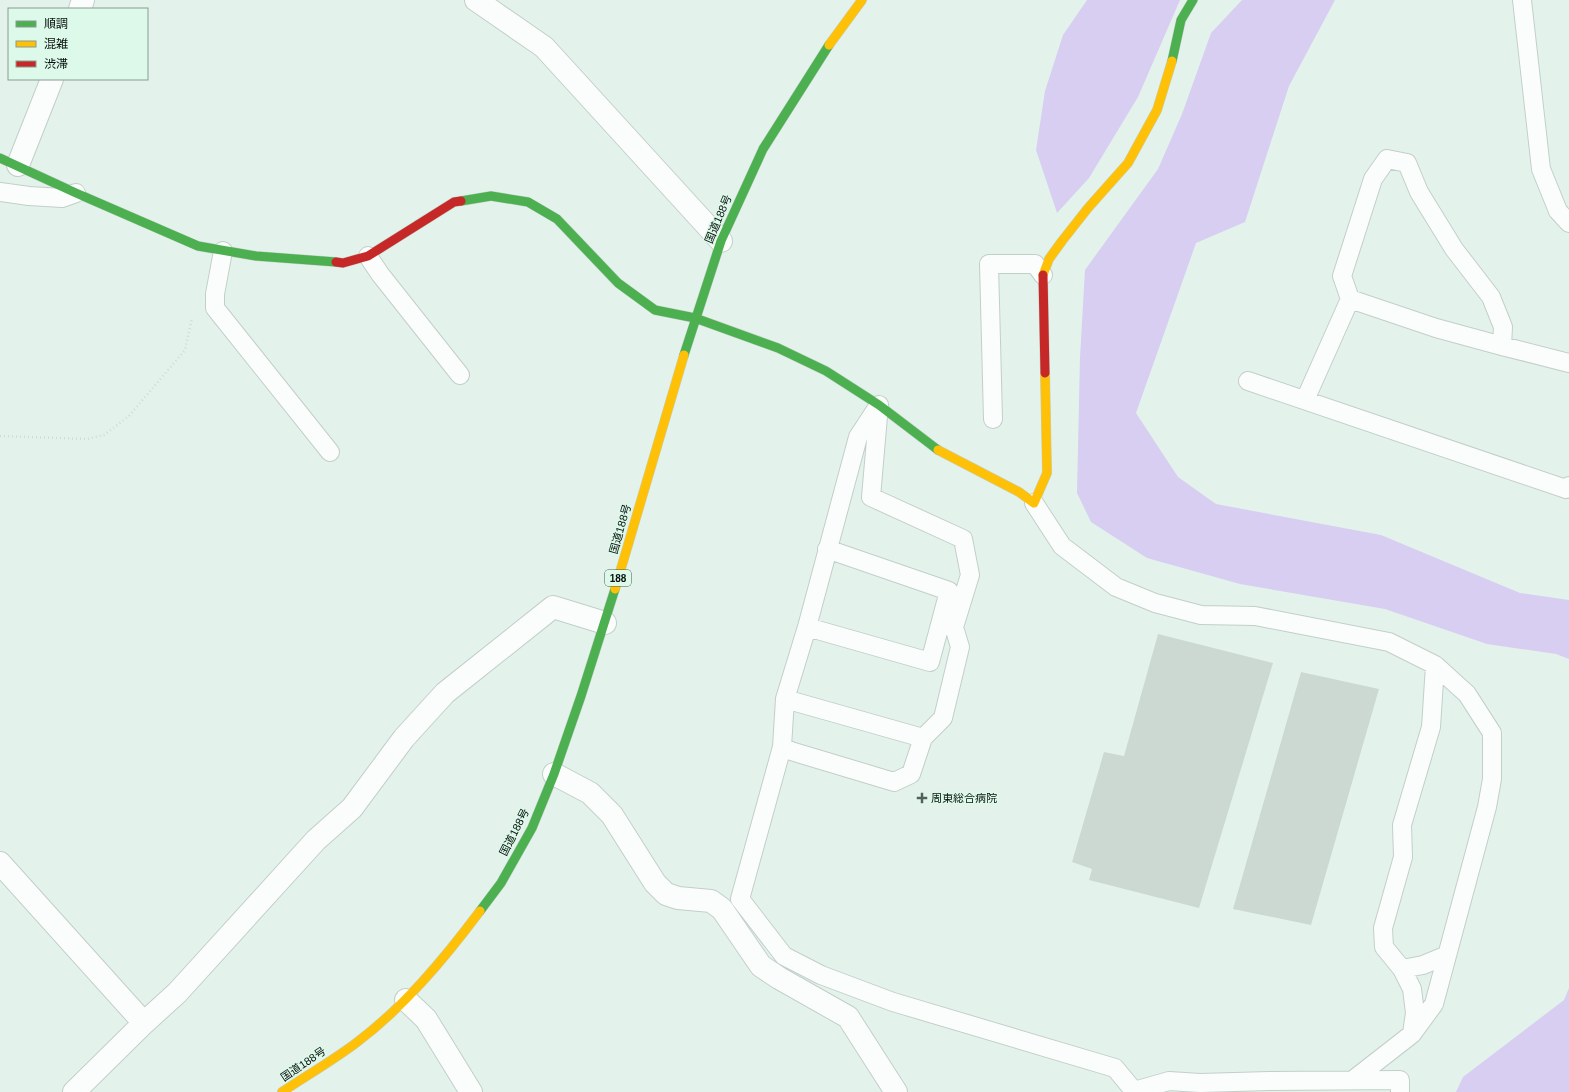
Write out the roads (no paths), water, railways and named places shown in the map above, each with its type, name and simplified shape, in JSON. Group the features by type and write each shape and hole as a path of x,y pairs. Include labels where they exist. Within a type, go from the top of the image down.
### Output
{"main road":[{"name":"国道188号","path":"282,1092 356,1043 406,1000 462,935 501,882 532,828 554,774 605,622 695,318 721,241 763,149 826,50 862,0"},
{"path":"9,161 76,193 198,246 256,256 343,263 368,256 454,202 491,196 528,202 557,219 618,283 655,310 695,318 778,348 826,371 879,405 938,450 1020,492 1034,503 1047,473 1043,275 1050,259 1062,241 1088,208 1128,163 1157,110 1172,63 1181,20 1193,0"}],"street":[{"path":"476,0 544,47 721,241"},
{"path":"9,161 51,80"},
{"path":"74,1092 144,1023 177,993 316,840 352,808 404,738 445,694 553,607 605,622"},
{"path":"554,774 590,794 612,815 655,883 666,894 678,898 711,901 722,910 761,966 779,978 848,1017 896,1092"},
{"path":"0,863 144,1023"},
{"path":"406,1000 426,1019 471,1092"}],"lane":[{"path":"1522,0 1541,169 1558,211 1569,223"},
{"path":"1305,400 1350,299 1342,276 1373,179 1387,159 1407,163 1420,192 1454,249 1491,296 1503,327 1502,346"},
{"path":"0,192 62,198 76,193"},
{"path":"223,251 215,294 215,308 330,452"},
{"path":"368,256 380,274 460,375"},
{"path":"993,420 989,264 1035,264 1043,275"},
{"path":"1350,299 1436,328 1569,363"},
{"path":"1248,381 1566,489 1569,486"},
{"path":"879,405 858,437 807,626 785,699 782,746 740,899 784,956 822,975 893,1002 1115,1068 1132,1091 1169,1081 1269,1086 1353,1080 1400,1080 1400,1092"},
{"path":"782,746 791,751 894,782 911,774 922,738 943,718 960,647 954,627 970,575 963,539 871,497 879,405"},
{"path":"1034,503 1062,546 1116,587 1155,603 1201,615 1256,616 1389,642 1435,665 1467,694 1492,733 1492,778 1488,807 1434,1004 1412,1034 1353,1080"},
{"path":"807,626 930,662 949,591 827,549"},
{"path":"1412,1034 1415,1013 1412,989 1402,969 1384,947 1383,928 1403,856 1402,825 1431,727 1435,665"},
{"path":"785,699 922,738"},
{"path":"1402,969 1423,965 1447,955"}],"place":[{"name":"周東総合病院","path":"922,798"}]}
